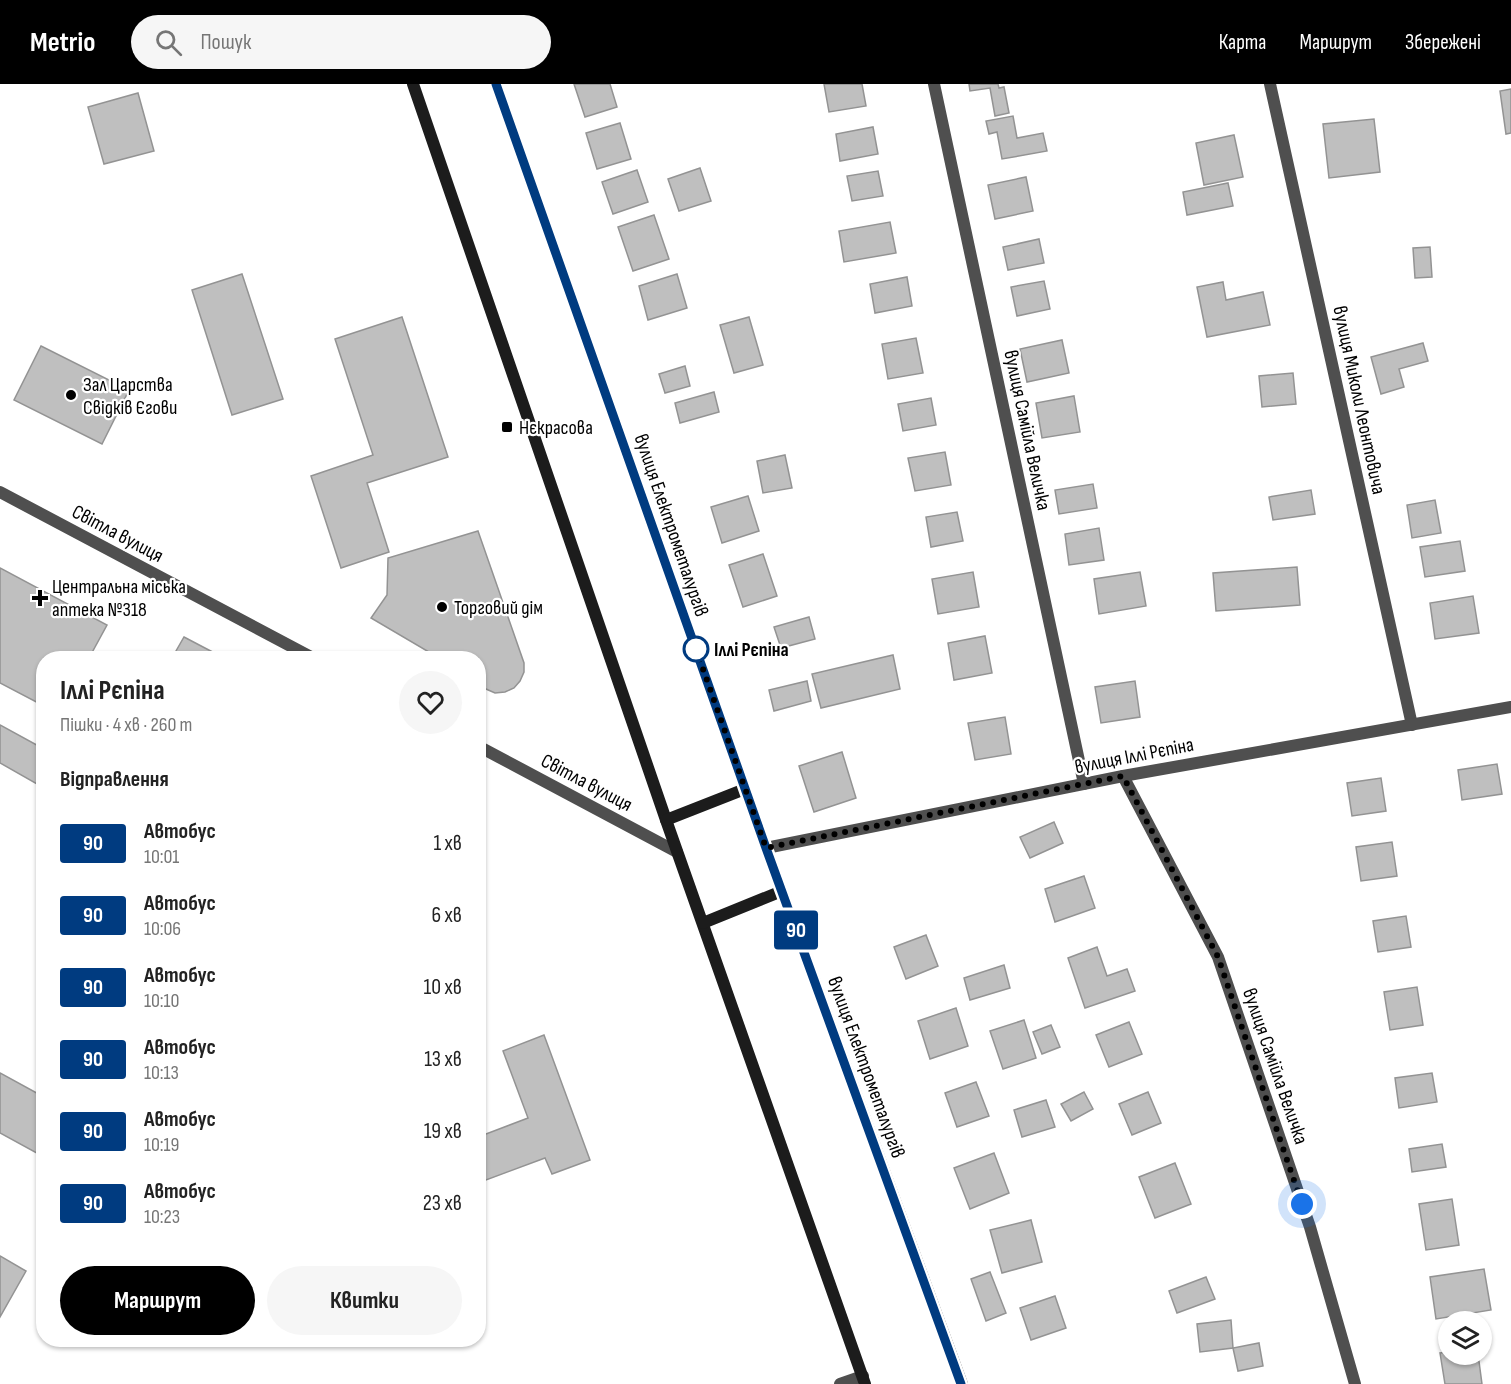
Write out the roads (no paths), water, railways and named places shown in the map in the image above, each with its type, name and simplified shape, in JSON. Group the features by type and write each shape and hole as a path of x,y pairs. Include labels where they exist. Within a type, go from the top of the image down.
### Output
{"main road":[{"path":"413,84 677,852 864,1380"},
{"name":"вулиця Електрометалургів","path":"496,84 766,848 962,1384"},
{"path":"666,820 745,789"},
{"path":"703,923 782,891"}],"street":[{"name":"вулиця Самійла Величка","path":"934,84 1084,784"},
{"name":"вулиця Миколи Леонтовича","path":"1270,84 1412,725"},
{"name":"Світла вулиця","path":"0,492 300,651"},
{"name":"вулиця Іллі Рєпіна","path":"766,848 1123,776 1511,707"},
{"name":"Світла вулиця","path":"486,751 677,852"},
{"name":"вулиця Самійла Величка","path":"1123,776 1218,957 1310,1227 1355,1384"},
{"path":"840,1384 864,1380"}],"place":[{"name":"Зал Царства Свідків Єгови","path":"71,395"},
{"name":"Нєкрасова","path":"507,427"},
{"name":"Центральна міська аптека №318","path":"40,598"},
{"name":"Торговий дім","path":"442,607"},
{"name":"Іллі Рєпіна","path":"696,649"}]}
